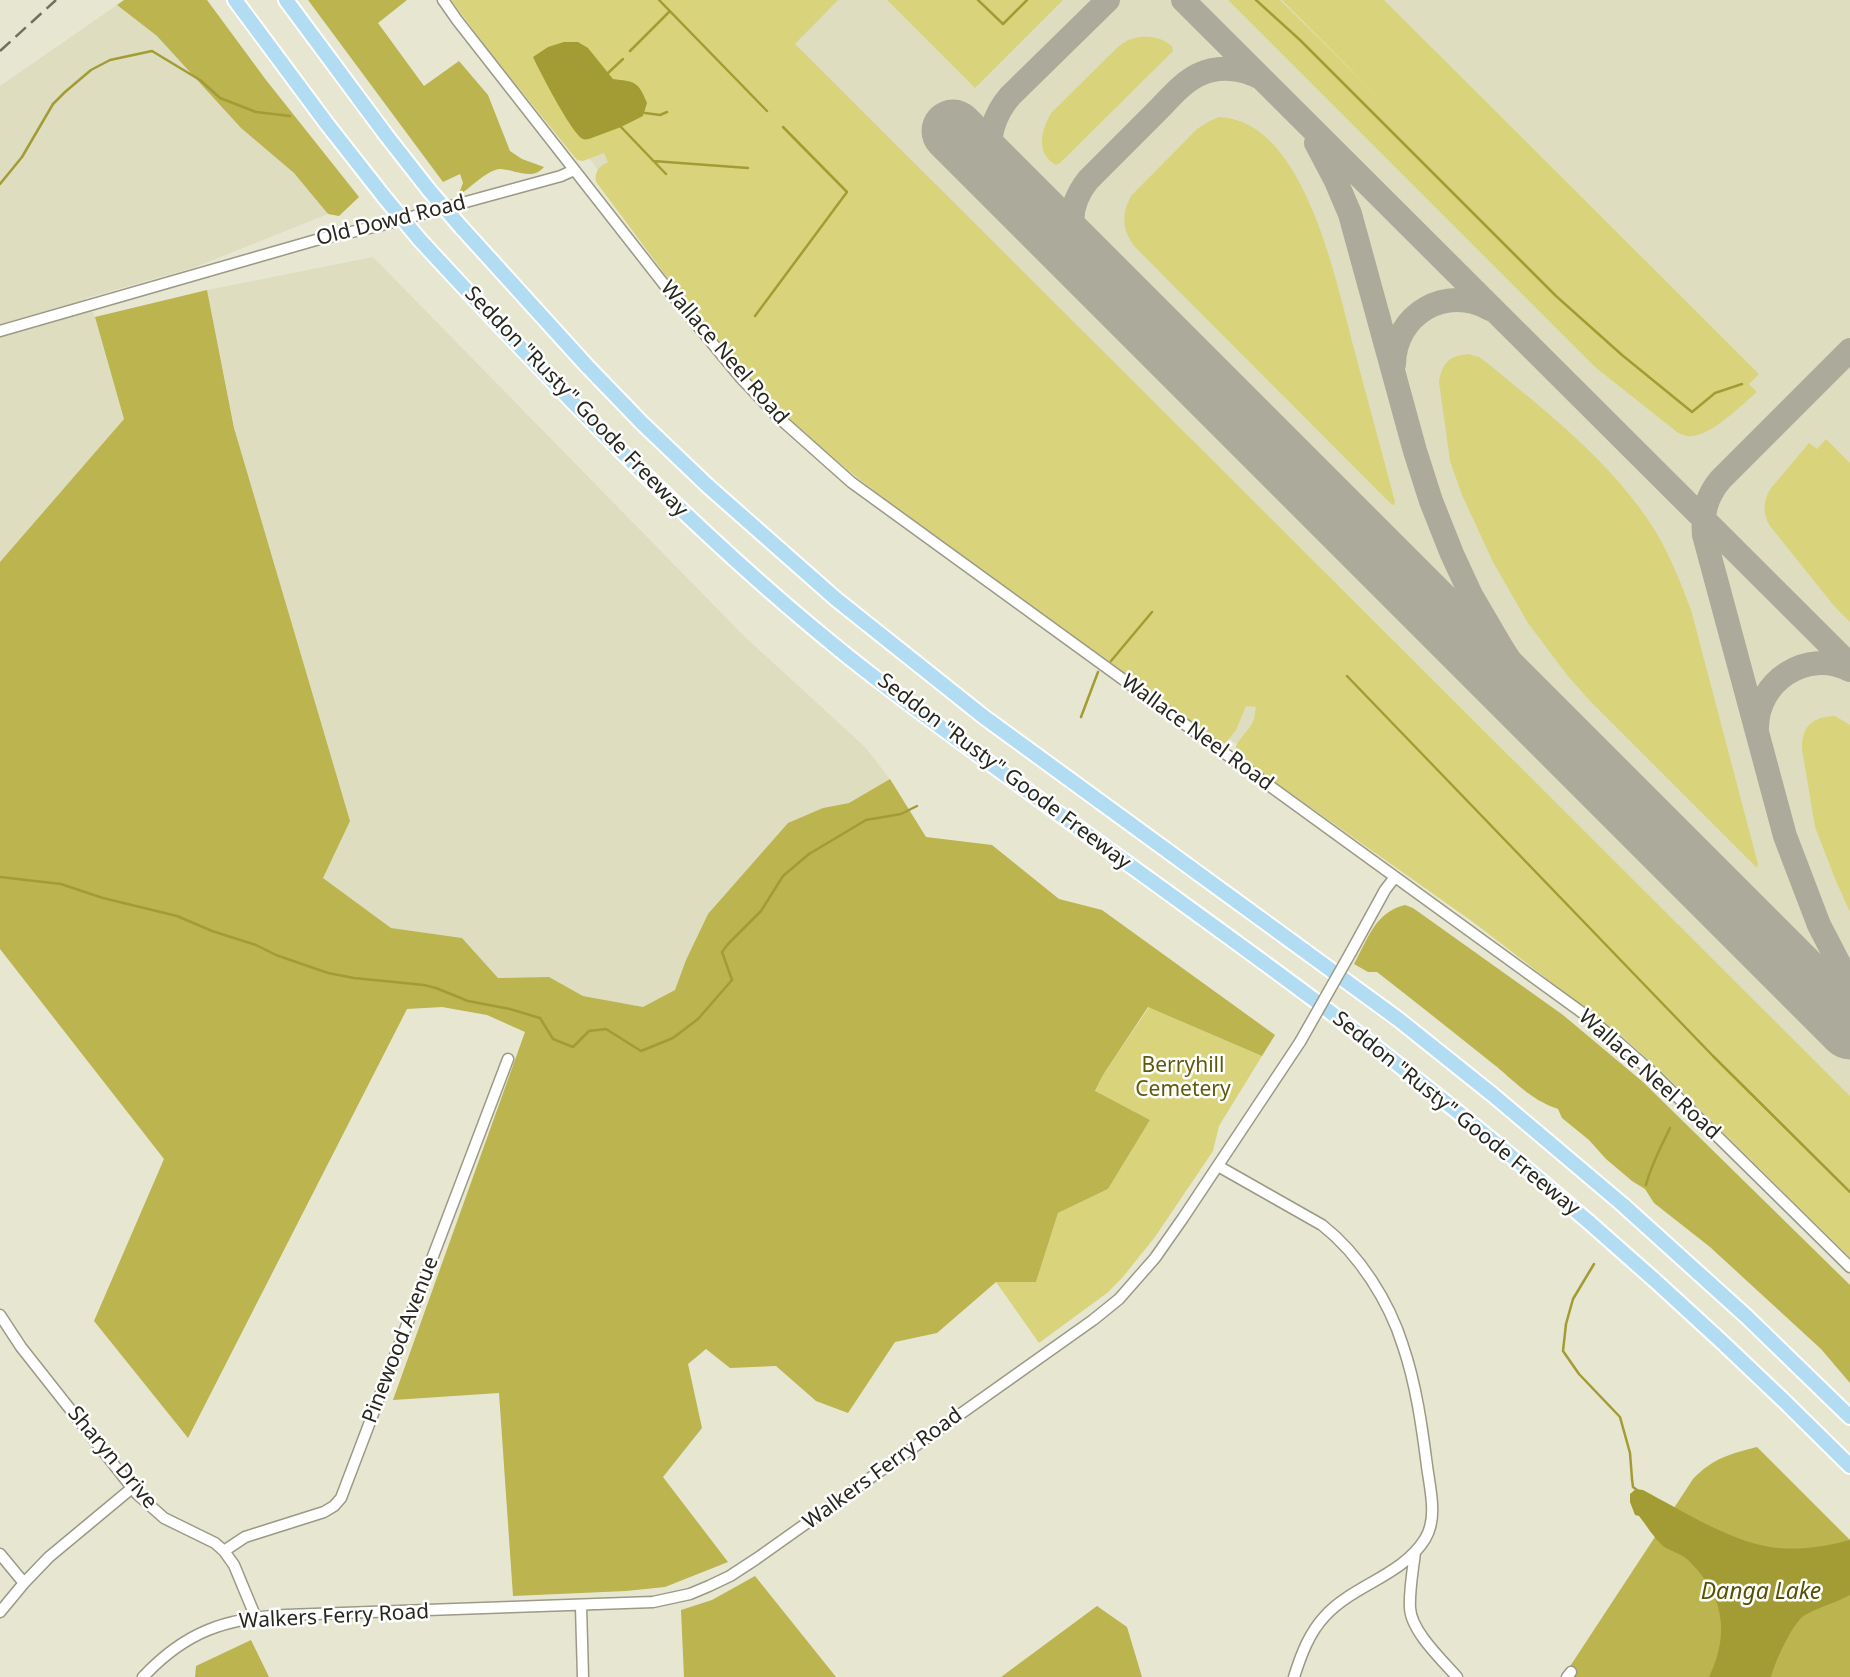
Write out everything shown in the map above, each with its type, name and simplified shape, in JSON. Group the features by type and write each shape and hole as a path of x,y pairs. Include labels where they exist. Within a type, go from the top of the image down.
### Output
{"highway":[{"name":"Seddon \"Rusty\" Goode Freeway","path":"235,0 327,124 420,240 520,349 618,449 710,537 842,652 1311,998 1461,1115 1601,1231 1761,1378 1850,1465"},
{"name":"Seddon \"Rusty\" Goode Freeway","path":"286,0 386,135 461,227 587,366 708,486 836,599 984,717 1398,1019 1493,1095 1622,1204 1747,1317 1850,1417"}],"street":[{"path":"443,0 575,170"},
{"name":"Old Dowd Road","path":"0,331 316,240 377,226 575,170"},
{"name":"Wallace Neel Road","path":"575,170 741,378 778,417 828,462 862,490 1584,1014 1682,1101 1850,1267"},
{"name":"Walkers Ferry Road","path":"143,1677 174,1649 193,1637 226,1623 286,1615 653,1602 690,1594 730,1576 1119,1299 1155,1258 1300,1042 1385,890 1395,877"},
{"name":"Pinewood Avenue","path":"224,1551 245,1537 324,1512 341,1498 509,1059"},
{"path":"1218,1166 1303,1213 1336,1236 1361,1266 1390,1314 1403,1343 1426,1457 1432,1514 1425,1539 1415,1552 1390,1572 1339,1603 1325,1615 1308,1639 1294,1677"},
{"name":"Sharyn Drive","path":"0,1315 21,1347 150,1507 164,1518 215,1543 224,1551 234,1565 256,1618"},
{"path":"0,1612 24,1583 72,1537 132,1488"},
{"path":"1415,1552 1409,1606 1411,1615 1426,1641 1457,1677"},
{"path":"0,1554 24,1583"},
{"path":"581,1606 583,1677"}],"shaded area":[{"path":"124,0 207,0 266,80 359,197 339,216 328,214 294,173 241,128 157,36 117,5"},
{"path":"308,0 407,0 378,23 424,86 459,61 488,95 510,151 522,159 544,167 529,174 496,170 458,196 463,183 460,174 443,182"},
{"path":"474,0 1850,0 1850,1246 1670,1066 1059,616 693,301"},
{"path":"117,5 157,36 241,128 294,173 328,214 193,268 86,298 95,317 124,419 0,562 0,86"},
{"path":"373,257 744,636 865,747 890,779 849,803 823,808 708,914 686,960 675,991 643,1007 583,996 549,977 498,978 462,938 391,928 323,878 207,290"},
{"path":"207,290 234,428 350,821 323,878 391,928 462,938 498,978 549,977 583,996 643,1007 675,990 708,914 788,823 823,808 849,803 890,779 926,837 992,845 1059,899 1102,910 1275,1035 1262,1056 1148,1007 1095,1091 1150,1120 1108,1189 1058,1213 1036,1282 996,1282 937,1333 895,1342 848,1413 816,1401 776,1366 730,1368 706,1349 688,1364 702,1428 663,1477 728,1562 665,1587 513,1596 499,1393 393,1400 525,1032 487,1015 442,1007 407,1009 188,1438 94,1321 164,1159 0,949 0,562 124,419 95,317"},
{"path":"1405,905 1413,908 1563,1015 1643,1082 1850,1285 1850,1383 1821,1349 1710,1247 1654,1203 1645,1189 1606,1159 1589,1140 1562,1118 1558,1109 1523,1089 1377,972 1368,972 1354,964 1379,920"},
{"path":"1757,1447 1850,1540 1850,1677 1563,1677 1693,1479 1722,1458"},
{"path":"755,1576 836,1677 684,1677 681,1610 712,1600"},
{"path":"1097,1606 1127,1627 1142,1677 1001,1677"},
{"path":"251,1640 269,1677 195,1677 196,1666"}],"green space":[{"path":"451,0 838,0 795,44 1850,1096 1850,1258 1624,1038 1473,922 1235,754 1237,744 1252,724 1256,707 1246,706 1236,730 1226,743 1221,744 903,513 808,437 734,361 596,182 598,170 608,162 604,153 583,161 577,160"},
{"path":"887,0 1063,0 975,88"},
{"path":"1228,0 1280,0 1383,102 1282,0 1384,0 1759,374 1749,384 1757,392 1715,427 1705,432 1687,436 1677,432 1595,367"},
{"path":"1139,37 1161,39 1172,46 1173,51 1056,165 1045,154 1042,141 1052,112 1119,46"},
{"path":"1219,117 1249,125 1274,146 1296,175 1313,211 1338,288 1394,505 1135,247 1127,235 1124,216 1131,196 1197,129"},
{"path":"1468,354 1486,362 1578,440 1621,484 1656,532 1691,610 1757,868 1567,675 1528,623 1493,562 1462,495 1450,461 1439,382 1442,370 1448,362"},
{"path":"1826,439 1850,463 1850,622 1770,526 1765,512 1766,498 1771,488 1809,443 1817,449"},
{"path":"1835,716 1850,725 1850,912 1815,827 1802,749 1804,734 1810,724 1820,718"},
{"name":"Berryhill Cemetery","path":"1149,1007 1262,1056 1219,1126 1213,1151 1155,1237 1107,1293 1039,1343 996,1282 1036,1282 1058,1213 1108,1189 1150,1120 1095,1092 1103,1075"}],"water":[{"path":"564,42 578,42 588,48 613,79 635,83 647,103 643,116 589,139 578,135 533,57 548,47"},
{"name":"Danga Lake","path":"1636,1489 1755,1544 1800,1548 1850,1540 1850,1595 1800,1619 1785,1643 1771,1677 1709,1677 1720,1644 1720,1614 1716,1599 1709,1585 1687,1559 1663,1546 1639,1516 1635,1515 1630,1494"}],"waterway":[{"path":"659,0 767,111"},
{"path":"978,0 1003,24 1027,0"},
{"path":"1256,0 1300,40 1556,296 1692,412 1715,393 1742,384"},
{"path":"630,51 670,11"},
{"path":"0,184 22,157 53,104 91,70 110,60 152,51 200,80 220,98 256,112 290,116"},
{"path":"608,73 623,59"},
{"path":"645,113 660,115 667,112"},
{"path":"621,127 666,174"},
{"path":"755,316 847,192 783,127"},
{"path":"653,161 748,168"},
{"path":"1111,661 1152,612"},
{"path":"1081,717 1098,672"},
{"path":"1347,676 1713,1056 1850,1192"},
{"path":"0,877 61,884 103,898 177,916 328,973 424,985 468,1001 510,1009 540,1018 553,1039 573,1047 589,1031 606,1029 641,1051 673,1038 698,1019 732,980 722,952 761,911 783,876 809,854 866,820 901,814 917,806"},
{"path":"1646,1185 1670,1128"},
{"path":"1594,1264 1573,1299 1566,1324 1563,1351 1579,1374 1620,1417 1630,1453 1633,1487 1637,1490"}],"taxiway":[{"path":"1006,184 994,165 990,147 993,128 1000,111 1010,96 1108,0"},
{"path":"1183,0 1850,665"},
{"path":"1098,276 1082,253 1073,230 1074,206 1088,180 1192,78 1222,69 1238,70 1261,78"},
{"path":"1316,143 1350,214 1415,451 1452,554 1471,595 1502,648 1579,757"},
{"path":"1394,364 1403,331 1413,318 1426,308 1457,300 1473,302 1490,309"},
{"path":"1850,350 1720,480 1708,499 1704,513 1704,535 1785,836 1819,925 1850,985"},
{"path":"1757,728 1759,711 1765,696 1787,673 1817,663 1834,664 1850,670"}],"runway":[{"path":"953,131 1850,1028"}],"railway":[{"path":"0,51 56,0"}]}
